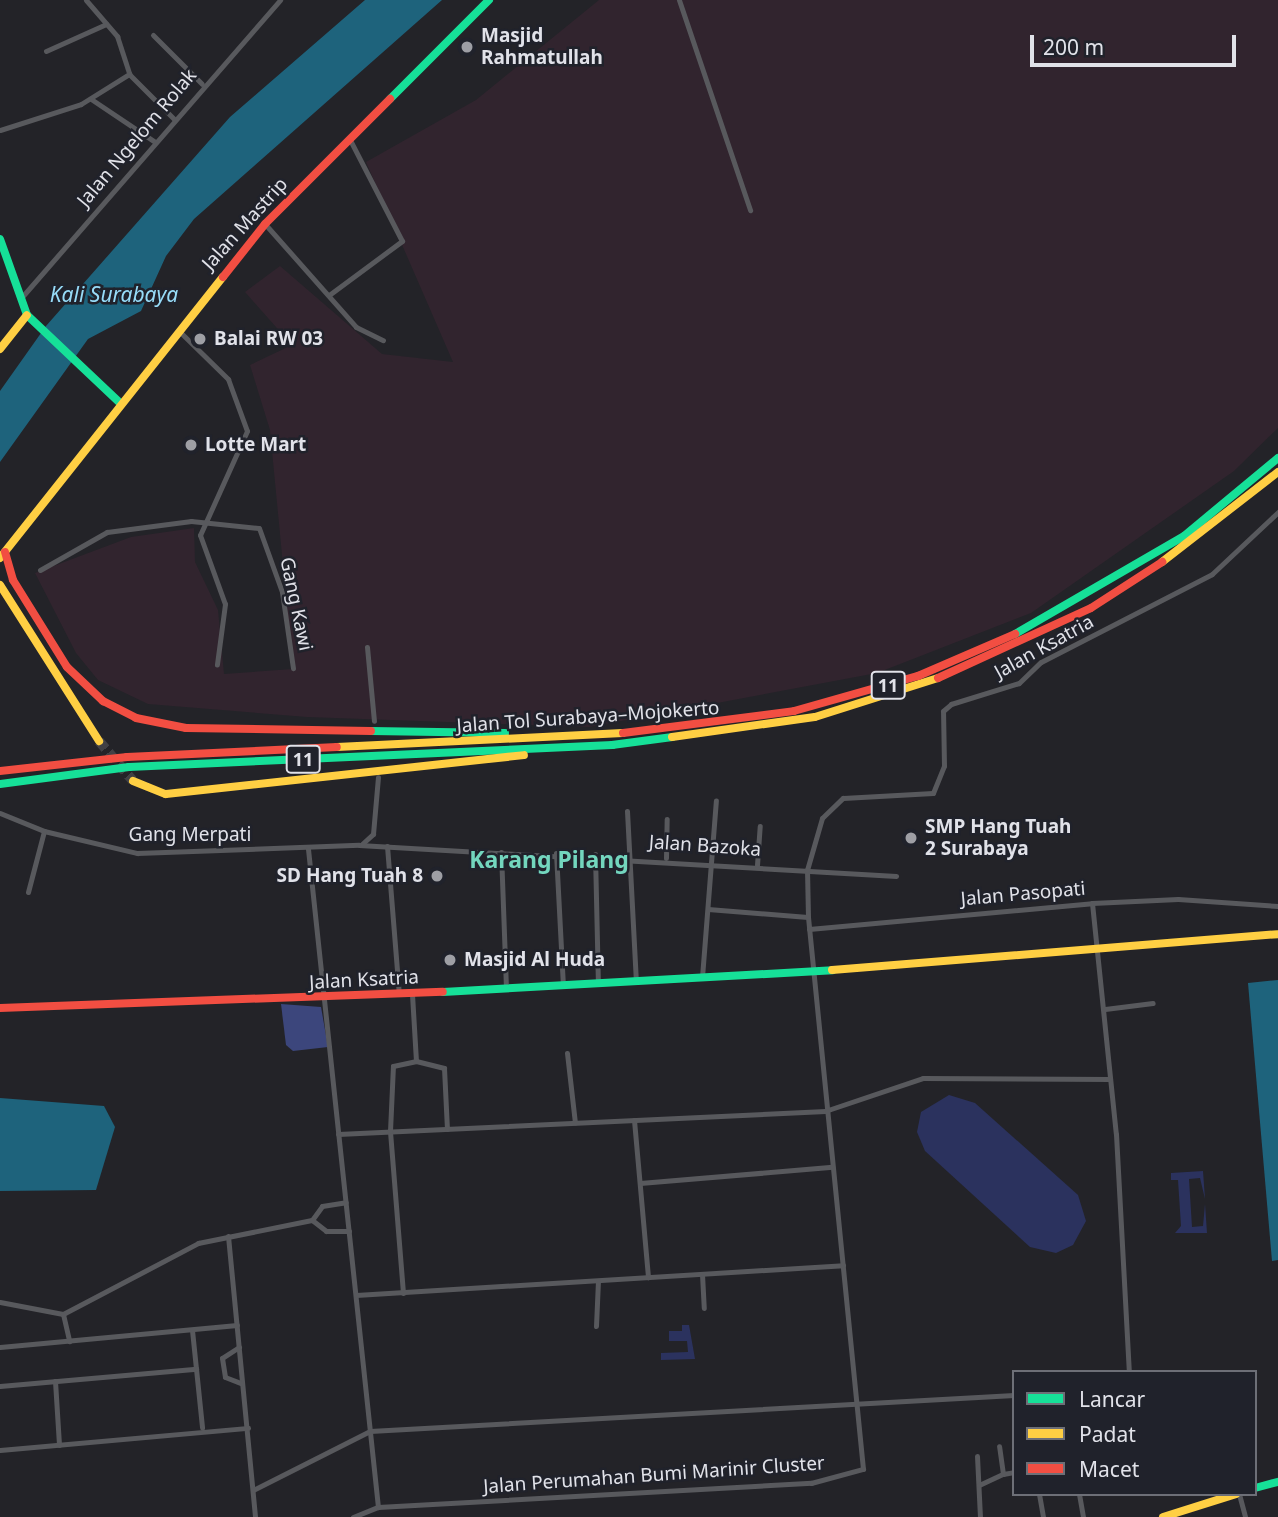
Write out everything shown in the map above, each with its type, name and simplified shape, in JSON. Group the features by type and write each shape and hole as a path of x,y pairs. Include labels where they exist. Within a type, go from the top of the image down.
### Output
{"main road":[{"name":"Jalan Mastrip","path":"2,555 176,329 265,224 489,0"},
{"path":"1,243 27,314 97,384 119,402"},
{"path":"0,349 27,314"},
{"name":"Jalan Tol Surabaya–Mojokerto","path":"0,771 127,757 559,737 725,724 918,676 1081,602 1184,536 1278,458"},
{"name":"Jalan Tol Surabaya–Mojokerto","path":"0,784 129,766 582,746 765,728 922,686 1091,608 1190,544 1278,472"},
{"path":"2,555 13,580 67,667 103,701 136,718 186,727 559,737"},
{"path":"0,585 99,741"},
{"path":"133,781 166,794 582,746"},
{"name":"Jalan Ksatria","path":"0,1008 324,999 813,972 1100,953 1278,934"},
{"path":"1257,1487 1278,1482"},
{"path":"1163,1517 1231,1496"}],"street":[{"path":"86,0 106,24 129,74 175,116"},
{"name":"Jalan Ngelom Rolak","path":"21,298 202,84 280,0"},
{"path":"679,0 750,210"},
{"path":"46,51 106,24"},
{"path":"153,34 202,84"},
{"path":"0,130 91,99 129,74"},
{"path":"91,99 155,142"},
{"path":"330,295 402,241 349,138"},
{"path":"265,224 356,327 383,340"},
{"path":"176,329 228,379 245,420 240,456 202,524 201,550 225,604 217,664"},
{"name":"Jalan Ksatria","path":"813,972 807,870 834,801 933,793 944,766 943,711 951,704 1019,683 1050,657 1212,574 1278,512"},
{"name":"Gang Kawi","path":"40,570 107,532 202,524 261,530 282,592 293,668"},
{"path":"367,647 374,721"},
{"path":"359,845 373,834 378,777"},
{"path":"702,977 716,801"},
{"path":"627,811 636,980"},
{"name":"Gang Merpati","path":"0,813 44,831 137,853 387,846"},
{"path":"666,858 667,819"},
{"path":"757,866 760,825"},
{"path":"28,891 44,831"},
{"path":"387,846 399,994"},
{"name":"Jalan Bazoka","path":"387,846 710,860 895,876"},
{"path":"309,849 378,1507"},
{"path":"501,852 506,987"},
{"path":"555,853 563,985"},
{"path":"595,854 598,983"},
{"path":"1092,903 1105,1009 1129,1370"},
{"name":"Jalan Pasopati","path":"809,929 1092,903 1240,903 1278,906"},
{"path":"708,909 808,917"},
{"name":"Jalan Perumahan Bumi Marinir Cluster","path":"353,1517 378,1507 855,1475 865,1461 825,1111 813,972"},
{"path":"412,993 416,1061"},
{"path":"1105,1009 1153,1003"},
{"path":"567,1053 575,1123"},
{"path":"403,1293 390,1132 389,1070 416,1061 444,1068 447,1129"},
{"path":"338,1134 825,1111 923,1078 1110,1079"},
{"path":"634,1120 648,1277"},
{"path":"640,1183 832,1167"},
{"path":"0,1302 63,1314 187,1247 312,1220 322,1206 346,1202"},
{"path":"312,1220 326,1231 349,1231"},
{"path":"228,1236 255,1517"},
{"path":"356,1295 843,1265"},
{"path":"702,1274 704,1308"},
{"path":"596,1326 598,1280"},
{"path":"63,1314 69,1341"},
{"path":"0,1347 237,1325"},
{"path":"192,1330 202,1427"},
{"path":"239,1347 222,1358 226,1379 241,1383"},
{"path":"0,1386 196,1369"},
{"path":"55,1381 59,1445"},
{"path":"253,1490 370,1431 1012,1395"},
{"path":"0,1450 202,1427 248,1428"},
{"path":"999,1446 1003,1474"},
{"path":"977,1456 981,1517"},
{"path":"979,1485 1012,1472"},
{"path":"1039,1496 1043,1517"},
{"path":"1079,1496 1083,1517"},
{"path":"1239,1496 1245,1517"}],"shaded area":[{"path":"599,0 1278,0 1278,428 1234,471 1031,613 877,673 589,727 307,717 148,704 98,680 76,653 35,573 131,537 194,528 195,562 218,610 224,674 293,669 270,430 250,365 292,345 245,292 280,266 382,354 453,362 366,162 476,100"},
{"path":"281,1004 321,1007 328,1047 293,1051 286,1045"},
{"path":"949,1095 975,1103 1078,1195 1086,1221 1073,1245 1056,1253 1030,1247 925,1151 917,1132 921,1112"},
{"path":"1203,1171 1205,1199 1200,1178 1189,1179 1192,1227 1203,1226 1205,1204 1207,1233 1175,1233 1181,1226 1178,1180 1171,1180 1171,1173"},
{"path":"682,1325 689,1325 695,1359 661,1360 661,1353 688,1352 687,1341 669,1341 669,1331 682,1331"}],"water":[{"name":"Kali Surabaya","path":"365,0 442,0 194,219 166,256 141,311 88,339 0,462 0,391 46,326 230,117"},
{"path":"1278,980 1278,1260 1272,1261 1248,983"},
{"path":"0,1098 104,1106 115,1127 96,1190 0,1191"}],"tunnel":[{"path":"99,741 133,781"}],"traffic: fast":[{"path":"390,99 489,0"},
{"path":"0,239 27,315 119,402"},
{"path":"1015,634 1184,536 1278,458"},
{"path":"371,731 505,733"},
{"path":"0,784 129,767 612,745 672,737"},
{"path":"443,992 832,970"},
{"path":"1257,1487 1278,1482"}],"traffic: slow":[{"path":"0,558 223,277"},
{"path":"0,349 27,315"},
{"path":"1162,562 1278,472"},
{"path":"0,585 99,741"},
{"path":"672,737 815,717 938,678"},
{"path":"337,747 623,733"},
{"path":"133,781 166,794 524,755"},
{"path":"832,970 1278,934"},
{"path":"1163,1517 1230,1496"}],"traffic: jam":[{"path":"223,277 265,224 390,99"},
{"path":"5,552 13,580 67,667 103,701 136,718 186,728 371,731"},
{"path":"938,678 1091,608 1162,562"},
{"path":"623,733 794,711 918,676 1015,634"},
{"path":"0,771 127,757 337,747"},
{"path":"0,1008 443,992"}],"place":[{"name":"Masjid Rahmatullah","path":"467,47"},
{"name":"Balai RW 03","path":"200,339"},
{"name":"Lotte Mart","path":"191,445"},
{"name":"SMP Hang Tuah 2 Surabaya","path":"911,838"},
{"name":"SD Hang Tuah 8","path":"437,876"},
{"name":"Masjid Al Huda","path":"450,960"}],"district":[{"name":"Karang Pilang","path":"549,859"}]}
